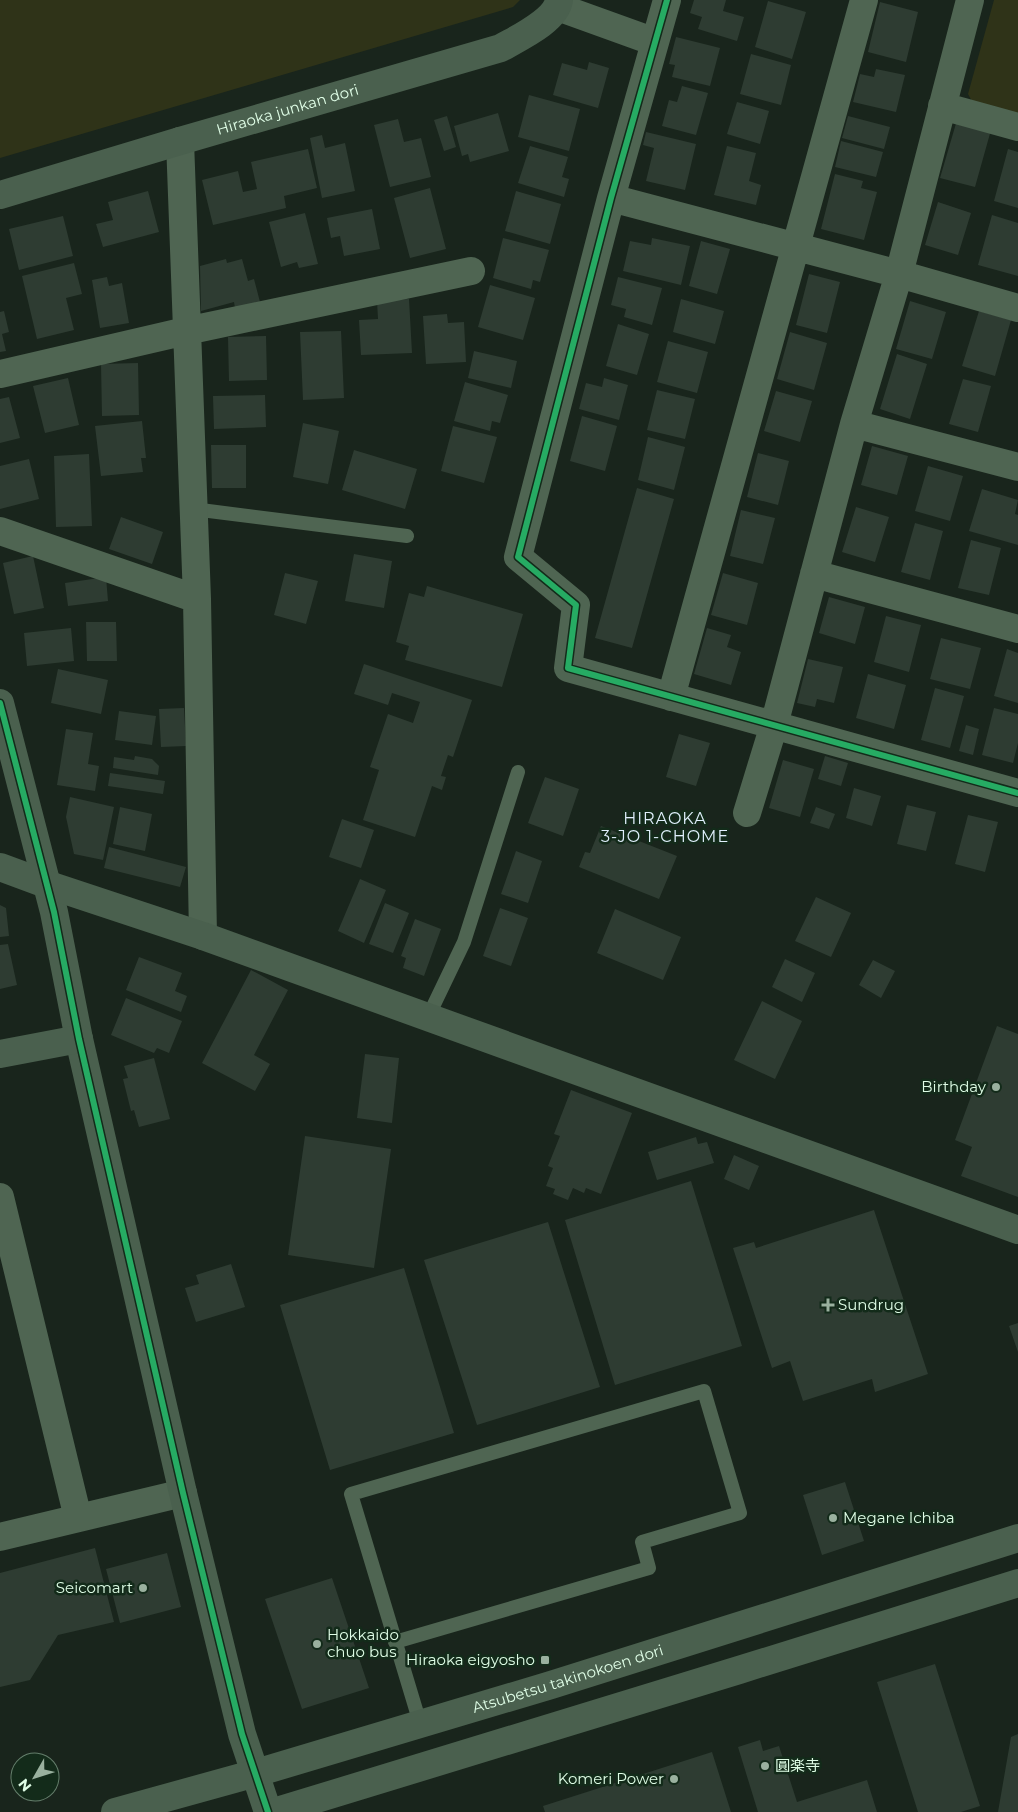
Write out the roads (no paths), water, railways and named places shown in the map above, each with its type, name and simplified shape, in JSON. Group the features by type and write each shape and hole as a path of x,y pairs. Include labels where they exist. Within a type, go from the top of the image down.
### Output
{"street":[{"path":"668,0 611,198 518,557 576,606 568,668 1018,793"},
{"path":"671,697 864,0"},
{"path":"747,813 774,725 854,424 899,274 970,0"},
{"path":"559,4 655,42"},
{"name":"Hiraoka junkan dori","path":"0,195 501,48 541,24 559,4"},
{"path":"942,106 1018,127"},
{"path":"180,141 197,599 203,936"},
{"path":"611,198 899,274 1018,308"},
{"path":"0,374 186,331 471,271"},
{"path":"854,424 1018,468"},
{"path":"0,531 197,599"},
{"path":"814,574 1018,629"},
{"path":"0,703 54,912 79,1039 183,1493 242,1734 268,1812"},
{"path":"0,867 203,936 1018,1230"},
{"path":"0,1054 79,1039"},
{"path":"0,1197 78,1518"},
{"path":"0,1536 183,1493"},
{"name":"Atsubetsu takinokoen dori","path":"115,1812 256,1773 551,1685 1018,1538"},
{"path":"274,1812 1018,1583"},
{"path":"420,1723 432,1763"}],"lane":[{"path":"194,509 407,536"},
{"path":"428,1017 464,942 518,772"},
{"path":"395,1642 649,1568 642,1542 740,1513 704,1391 351,1494 395,1642 420,1723"}],"place":[{"name":"Birthday","path":"996,1087"},
{"name":"Sundrug","path":"828,1305"},
{"name":"Megane Ichiba","path":"833,1518"},
{"name":"Seicomart","path":"143,1588"},
{"name":"Hokkaido chuo bus","path":"317,1644"},
{"name":"Hiraoka eigyosho","path":"545,1660"},
{"name":"圓楽寺","path":"765,1766"},
{"name":"Komeri Power","path":"674,1779"}],"district":[{"name":"HIRAOKA 3-JO 1-CHOME","path":"665,827"}]}
